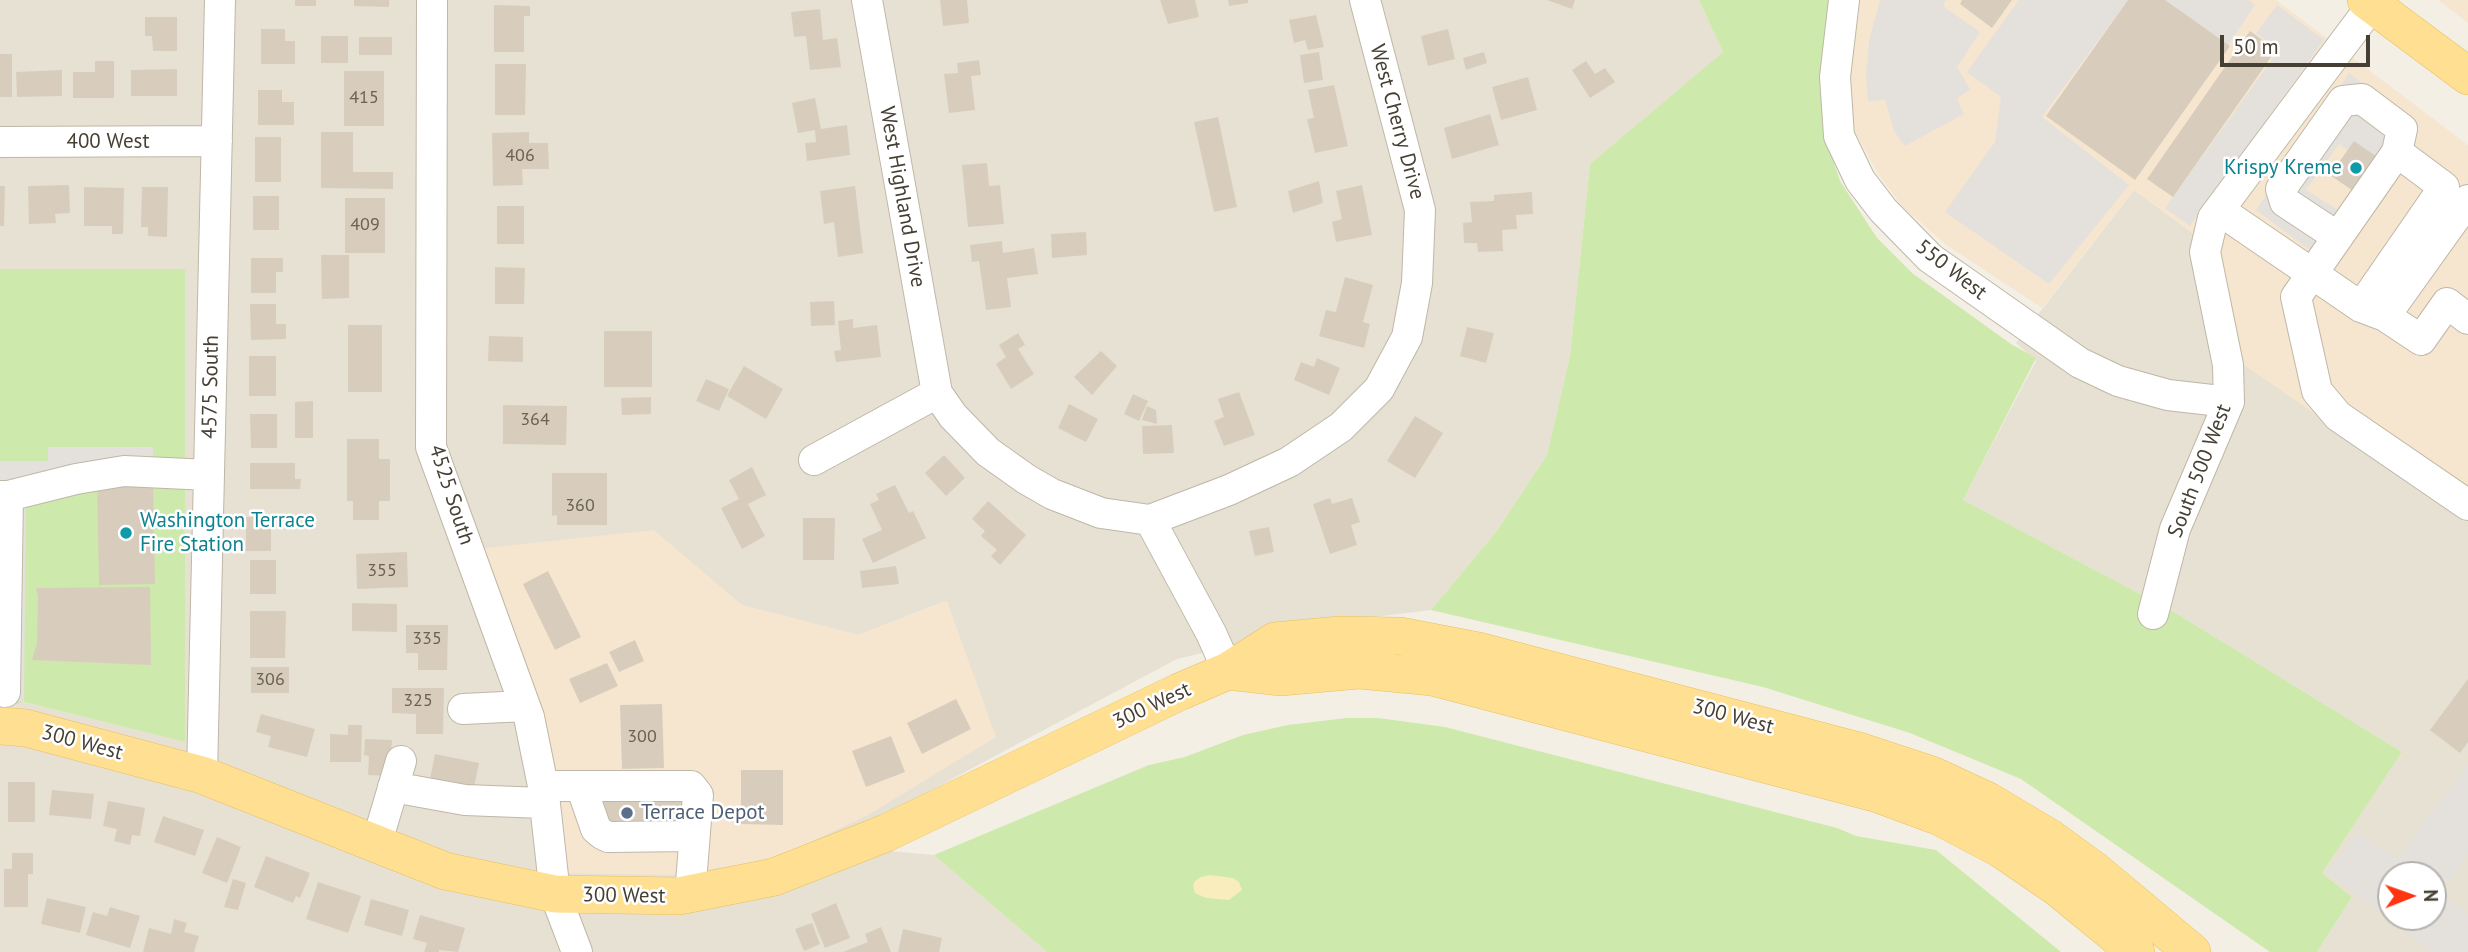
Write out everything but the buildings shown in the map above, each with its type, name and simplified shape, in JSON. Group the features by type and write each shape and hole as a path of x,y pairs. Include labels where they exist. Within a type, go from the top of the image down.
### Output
{"main road":[{"path":"2371,2 2468,76"},
{"name":"300 West","path":"0,726 26,728 202,775 445,871 555,894 690,895 774,877 886,833 1228,671 1275,641 1360,634 1419,639 1469,648 1909,766 1955,785 2020,818 2079,859 2192,952"},
{"name":"300 West","path":"1228,671 1281,677 1321,671 1359,670 1442,679 1875,793 1940,817 2001,849 2058,888 2136,952"}],"street":[{"name":"4575 South","path":"202,775 220,0"},
{"name":"4525 South","path":"432,0 431,447 529,718 543,794 555,894 576,952"},
{"name":"West Highland Drive","path":"867,0 937,393 953,416 988,452 1026,479 1052,494 1101,513 1150,520"},
{"name":"West Cherry Drive","path":"1150,520 1229,490 1289,462 1341,427 1378,389 1407,337 1417,283 1420,210 1365,0"},
{"name":"550 West","path":"1844,0 1835,77 1839,136 1860,180 1883,210 1930,258 2080,363 2118,381 2168,395 2229,402"},
{"name":"South 500 West","path":"2153,614 2175,529 2229,402 2228,365 2205,252 2213,218 2371,2"},
{"path":"2338,237 2285,202 2281,189 2343,101 2362,99 2402,129 2397,152 2312,275 2296,297 2317,391 2338,416 2468,505"},
{"name":"400 West","path":"0,142 217,141"},
{"path":"2373,312 2444,187 2397,152"},
{"path":"2373,312 2468,201"},
{"path":"2219,210 2312,275 2421,340 2447,303 2465,310"},
{"path":"814,460 937,393"},
{"path":"0,691 5,692 4,496 124,471 209,475"},
{"path":"1150,520 1211,633 1228,671"},
{"path":"463,709 525,706"},
{"path":"377,842 397,774 466,800 543,794 581,786 691,786 698,795 690,895"},
{"path":"581,786 596,829 602,835 694,836"}],"shaded area":[{"path":"0,0 1699,0 1723,52 1590,164 1570,356 1547,455 1496,532 1431,610 1331,622 1177,659 875,820 820,845 934,855 1047,952 0,952 0,703 24,702 185,742 184,269 0,269","holes":["653,531 741,605 858,635 946,601 566,872"]},
{"path":"1842,0 2276,0 2468,145 2468,518 2238,361 2214,249 2134,190 2042,308 1945,244 1903,207 1878,174 1853,128 1849,72 1859,13"},
{"path":"1880,0 1946,0 1943,6 1980,32 1957,67 1970,89 1957,99 1964,114 1905,146 1894,131 1885,100 1868,101 1866,75 1869,41"},
{"path":"2019,0 2128,0 2042,117 2129,185 2049,284 1945,212 1995,142 2001,97 1967,72"},
{"path":"2136,0 2248,0 2255,5 2220,57"},
{"path":"2438,0 2468,0 2468,23"},
{"path":"2277,5 2324,40 2190,226 2165,208 2279,50 2256,33"},
{"path":"2349,73 2416,127 2384,174 2339,144 2306,190 2344,214 2319,257 2256,210"},
{"path":"2134,190 2214,249 2468,518 2468,952 2317,952 2352,897 2322,873 2402,752 2174,612 1963,500 2036,361 2016,343"},
{"path":"48,447 153,447 153,480 26,479 24,702 0,700 0,461 48,461"},
{"path":"654,530 742,605 858,635 947,601 996,737 868,815 772,860 671,875 566,873 477,549"},
{"path":"2468,765 2468,855 2447,883 2447,861 2377,861 2377,910 2328,872 2359,832 2396,860"},
{"path":"2447,898 2468,914 2468,952 2432,952 2405,931 2447,931"}],"green space":[{"path":"1699,0 1838,0 1822,69 1823,130 1840,181 1877,238 1912,273 2011,344 2036,358 1963,500 2174,612 2402,752 2322,873 2352,897 2317,952 2270,952 2021,779 1910,733 1763,687 1431,610 1496,532 1547,455 1570,356 1590,164 1723,52"},
{"path":"0,269 185,269 185,742 24,702 0,703"},
{"path":"1347,718 1378,718 1445,727 1837,828 1856,836 1936,850 2061,952 1047,952 934,855 1149,765 1185,757 1243,735 1288,725"}],"sand":[{"path":"1210,875 1233,878 1239,882 1242,890 1229,900 1206,898 1195,893 1195,881"}],"place":[{"name":"Krispy Kreme","path":"2356,168"},
{"name":"Washington Terrace Fire Station","path":"126,533"},
{"name":"Terrace Depot","path":"627,813"}]}
